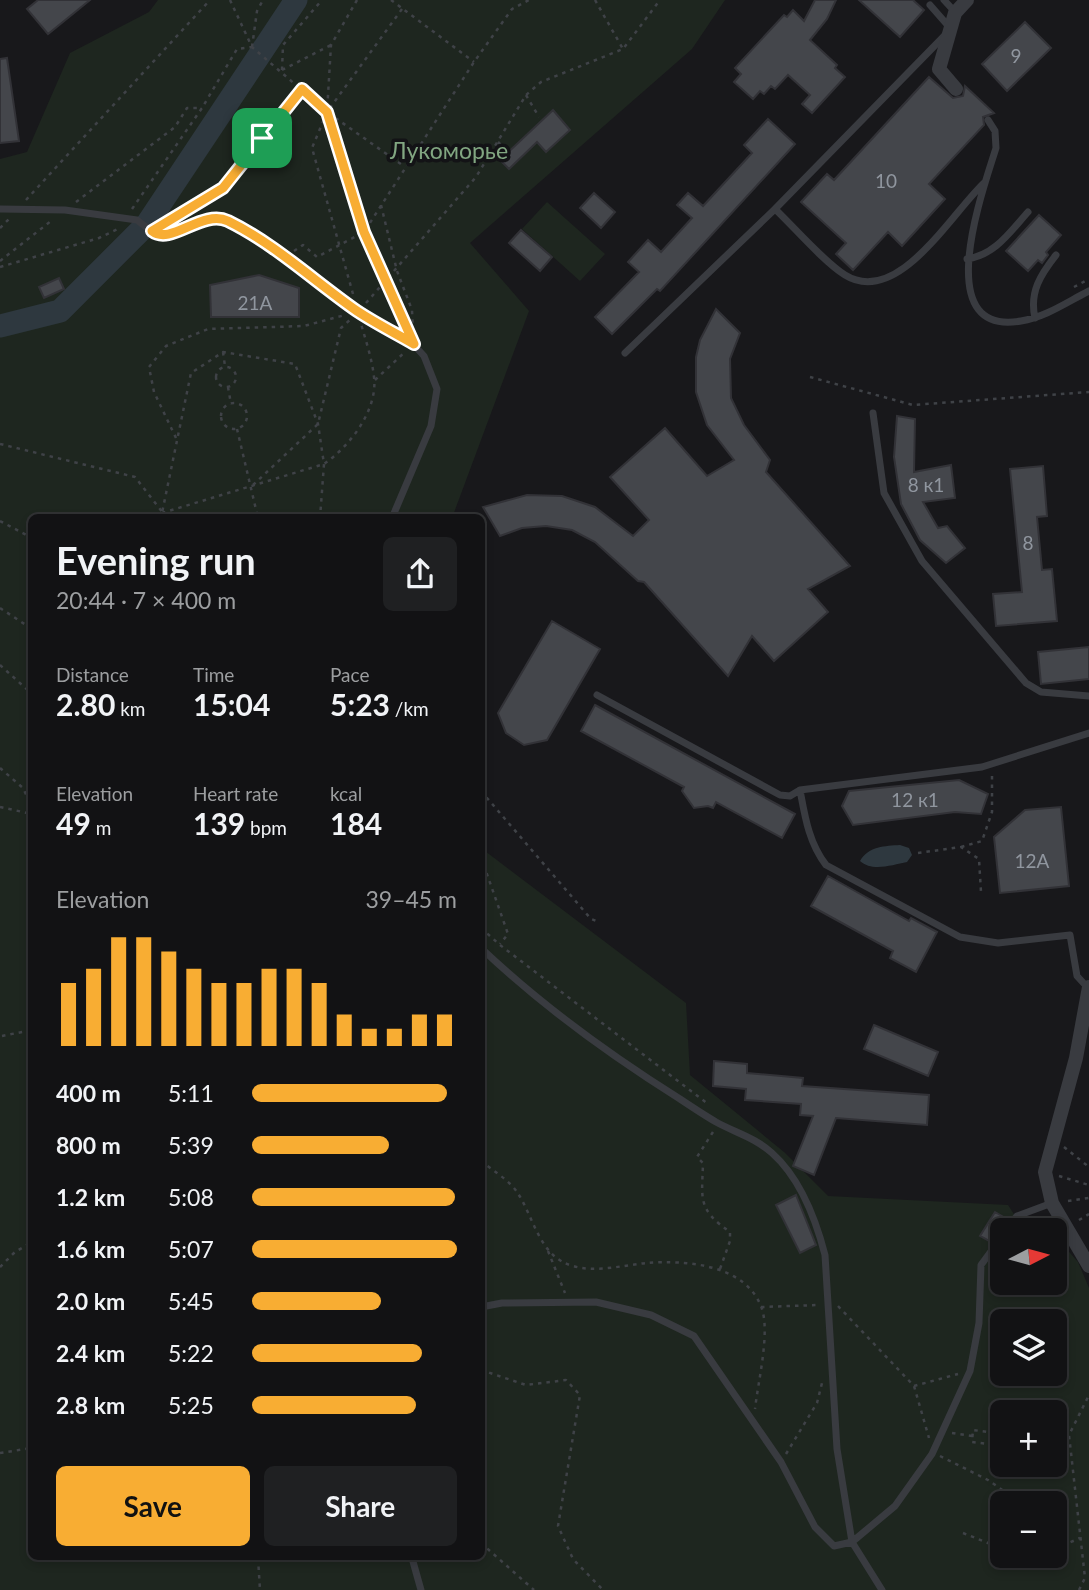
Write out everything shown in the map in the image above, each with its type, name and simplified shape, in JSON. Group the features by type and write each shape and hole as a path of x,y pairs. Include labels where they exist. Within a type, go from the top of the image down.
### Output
{"street":[{"path":"956,89 939,69 938,58 955,13 967,0"},
{"path":"1089,988 1076,1058 1045,1172 1089,1266"}],"lane":[{"path":"944,0 955,13"},
{"path":"625,354 775,208 951,29 930,5"},
{"path":"988,120 995,131 996,148 985,181 967,259 969,285 974,302 983,316 998,321 1035,318 1089,291"},
{"path":"775,208 845,275 867,282 888,277 909,267 985,181"},
{"path":"0,209 65,210 137,220 152,231 166,235 212,217 226,220 286,257 358,312 414,344 424,356 437,389 431,426 394,514"},
{"path":"967,259 981,257 997,246 1028,212"},
{"path":"1035,318 1032,307 1038,277 1056,255"},
{"path":"873,413 884,493 922,561 1026,683 1041,692 1089,695"},
{"path":"597,695 780,795 790,796 800,790 992,764 1089,733"},
{"path":"800,790 808,830 826,865 960,937 998,943 1070,934 1077,976 1089,988"},
{"path":"485,952 520,984 635,1071 718,1124 749,1135 774,1154 804,1198 817,1226 825,1255 837,1449 852,1542 882,1590"},
{"path":"1015,1218 1057,1199"},
{"path":"485,1306 502,1303 596,1302 651,1315 694,1336 781,1462 815,1527 834,1546 852,1542 895,1506 932,1454 970,1371 979,1323 981,1265 990,1253"},
{"path":"413,1560 421,1590"}],"path":[{"path":"17,209 210,0"},
{"path":"230,0 252,47 282,70 327,112 405,167"},
{"path":"252,47 257,11 263,0"},
{"path":"282,70 283,46 322,0"},
{"path":"357,0 331,45 327,112 364,232 414,344"},
{"path":"391,0 474,62"},
{"path":"286,257 303,244 317,257 364,232 474,62 512,9 529,0"},
{"path":"594,0 623,49"},
{"path":"250,487 318,424 341,328 397,271 476,177 526,95 541,82 623,49 660,0"},
{"path":"162,513 324,464 354,439 365,420 375,380 312,148 327,112 402,9"},
{"path":"282,70 331,45"},
{"path":"0,267 99,238 137,220 132,208 202,108 237,49 252,47"},
{"path":"152,231 223,188 302,89"},
{"path":"526,95 539,117"},
{"path":"0,261 175,127 187,108 202,108"},
{"path":"497,142 508,152"},
{"path":"381,205 397,271 412,310 414,344"},
{"path":"177,441 154,392 149,367 166,346 208,330 304,326 358,312"},
{"path":"375,380 414,344"},
{"path":"223,352 225,367"},
{"path":"162,513 191,373 223,352 295,364 318,424 324,464 320,514"},
{"path":"225,367 216,376 219,384 228,387"},
{"path":"225,367 236,373 235,382 228,387"},
{"path":"810,377 913,405 1089,392"},
{"path":"228,387 231,404"},
{"path":"231,404 243,406 248,414 247,422 237,429 225,426 221,418 223,409 231,404"},
{"path":"237,429 257,514"},
{"path":"0,444 135,477 162,513"},
{"path":"0,521 28,536"},
{"path":"0,608 28,626"},
{"path":"0,665 28,690"},
{"path":"918,853 961,848 982,841 992,812 992,764"},
{"path":"0,768 23,788 28,799"},
{"path":"485,796 591,919 600,922"},
{"path":"0,807 28,813"},
{"path":"961,848 979,859 981,892"},
{"path":"485,868 508,934 500,945"},
{"path":"485,932 716,1110"},
{"path":"2,1036 28,1031"},
{"path":"718,1124 697,1157 704,1163 702,1206 712,1219 730,1232 730,1241 719,1270"},
{"path":"1058,1151 1060,1144"},
{"path":"1070,1152 1089,1167"},
{"path":"485,1164 517,1191 547,1249 569,1302"},
{"path":"1054,1174 1056,1182"},
{"path":"1062,1177 1089,1185"},
{"path":"1071,1201 1089,1198"},
{"path":"1057,1199 1070,1212"},
{"path":"1081,1219 1089,1214"},
{"path":"0,1267 15,1252 28,1244"},
{"path":"547,1249 571,1266 598,1269 671,1261 719,1270 746,1284 761,1307 764,1326 754,1422"},
{"path":"761,1307 840,1306 914,1386 932,1454 970,1469 1003,1491"},
{"path":"485,1371 526,1385 566,1380 580,1395 558,1527 573,1559 603,1590"},
{"path":"914,1386 970,1371"},
{"path":"781,1462 817,1403 822,1380"},
{"path":"1079,1590 1084,1578 1069,1435 1089,1395"},
{"path":"990,1432 973,1430 972,1436 972,1442 990,1444"},
{"path":"941,1431 972,1436"},
{"path":"0,1452 28,1448"},
{"path":"963,1533 990,1544"},
{"path":"1067,1544 1080,1538"},
{"path":"485,1547 534,1590"},
{"path":"258,1560 260,1590"}],"green space":[{"name":"Лукоморье","path":"158,0 725,0 692,49 470,243 529,311 453,514 28,514 28,1560 485,1560 485,851 686,1003 690,1075 784,1152 828,1196 1008,1205 1016,1218 990,1218 990,1295 1068,1295 1068,1251 1078,1262 1089,1288 1089,1590 0,1590 0,159 27,152 70,53 149,12"},
{"path":"547,202 605,254 580,281 522,229"}],"shaded area":[{"path":"900,845 909,848 912,855 907,862 876,867 860,861 873,850"}],"building":[{"path":"38,0 90,0 48,34 27,9"},
{"path":"815,0 836,0 827,19 810,40 837,65 835,68 845,77 812,113 802,104 810,95 788,75 775,89 771,86 764,94 760,91 753,99 734,82 741,74 735,68 784,15 787,17 793,10 804,21"},
{"path":"859,0 913,0 924,10 900,37"},
{"path":"1025,22 1051,48 1007,91 982,64"},
{"path":"7,58 19,141 0,143 0,59"},
{"path":"929,77 953,98 963,96 965,86 994,113 983,117 984,125 929,184 945,199 902,246 888,232 853,270 836,254 846,243 801,202 827,174 834,180"},
{"path":"553,110 570,130 546,152 537,142 509,169 500,160"},
{"path":"768,119 795,144 660,291 657,289 612,334 595,317 639,272 628,262 648,240 661,252 692,218 677,205 688,193 703,206 752,153 744,145"},
{"path":"594,193 615,212 601,228 580,208"},
{"path":"1039,215 1061,235 1046,252 1048,255 1042,263 1038,260 1028,271 1006,251"},
{"path":"521,230 552,257 540,271 509,243"},
{"path":"259,275 299,288 299,317 211,317 210,285"},
{"path":"59,278 64,289 44,298 39,287"},
{"path":"716,309 740,333 730,359 731,398 744,425 770,460 766,472 850,566 808,589 828,612 774,661 752,636 728,676 644,582 638,581 595,542 572,530 546,526 522,528 500,536 483,507 527,495 562,496 595,507 633,536 649,520 610,477 665,428 707,476 734,460 707,425 696,392 696,357 700,340"},
{"path":"897,416 915,419 914,472 951,465 955,498 923,502 938,528 947,526 965,548 946,563 920,540 901,504 894,457"},
{"path":"1043,466 1047,516 1037,517 1042,570 1052,569 1057,621 996,626 993,594 1022,592 1010,469"},
{"path":"552,621 600,649 547,740 524,745 506,733 498,713"},
{"path":"1089,647 1089,679 1041,684 1038,652"},
{"path":"595,705 795,814 782,838 716,802 713,808 694,808 682,791 684,787 581,731"},
{"path":"959,780 988,794 981,814 955,812 853,825 842,806 849,791"},
{"path":"1061,807 1069,886 1000,893 994,837 1025,810"},
{"path":"828,876 909,921 911,918 937,932 916,972 890,958 893,951 811,906"},
{"path":"874,1025 938,1052 928,1076 864,1049"},
{"path":"714,1061 747,1064 747,1073 803,1078 802,1086 929,1095 927,1125 836,1118 814,1175 793,1166 813,1116 800,1115 801,1104 745,1100 746,1089 713,1086"},
{"path":"796,1195 816,1245 800,1253 776,1205"},
{"path":"995,1212 1005,1218 991,1218"},
{"path":"990,1220 990,1241 980,1236"}],"waterway":[{"path":"0,326 60,311 147,224 296,0"}],"route":[{"path":"302,89 327,112 364,232 414,344 358,312 286,257 226,220 212,217 166,235 156,235 152,231 223,188 262,138 302,89"}]}
